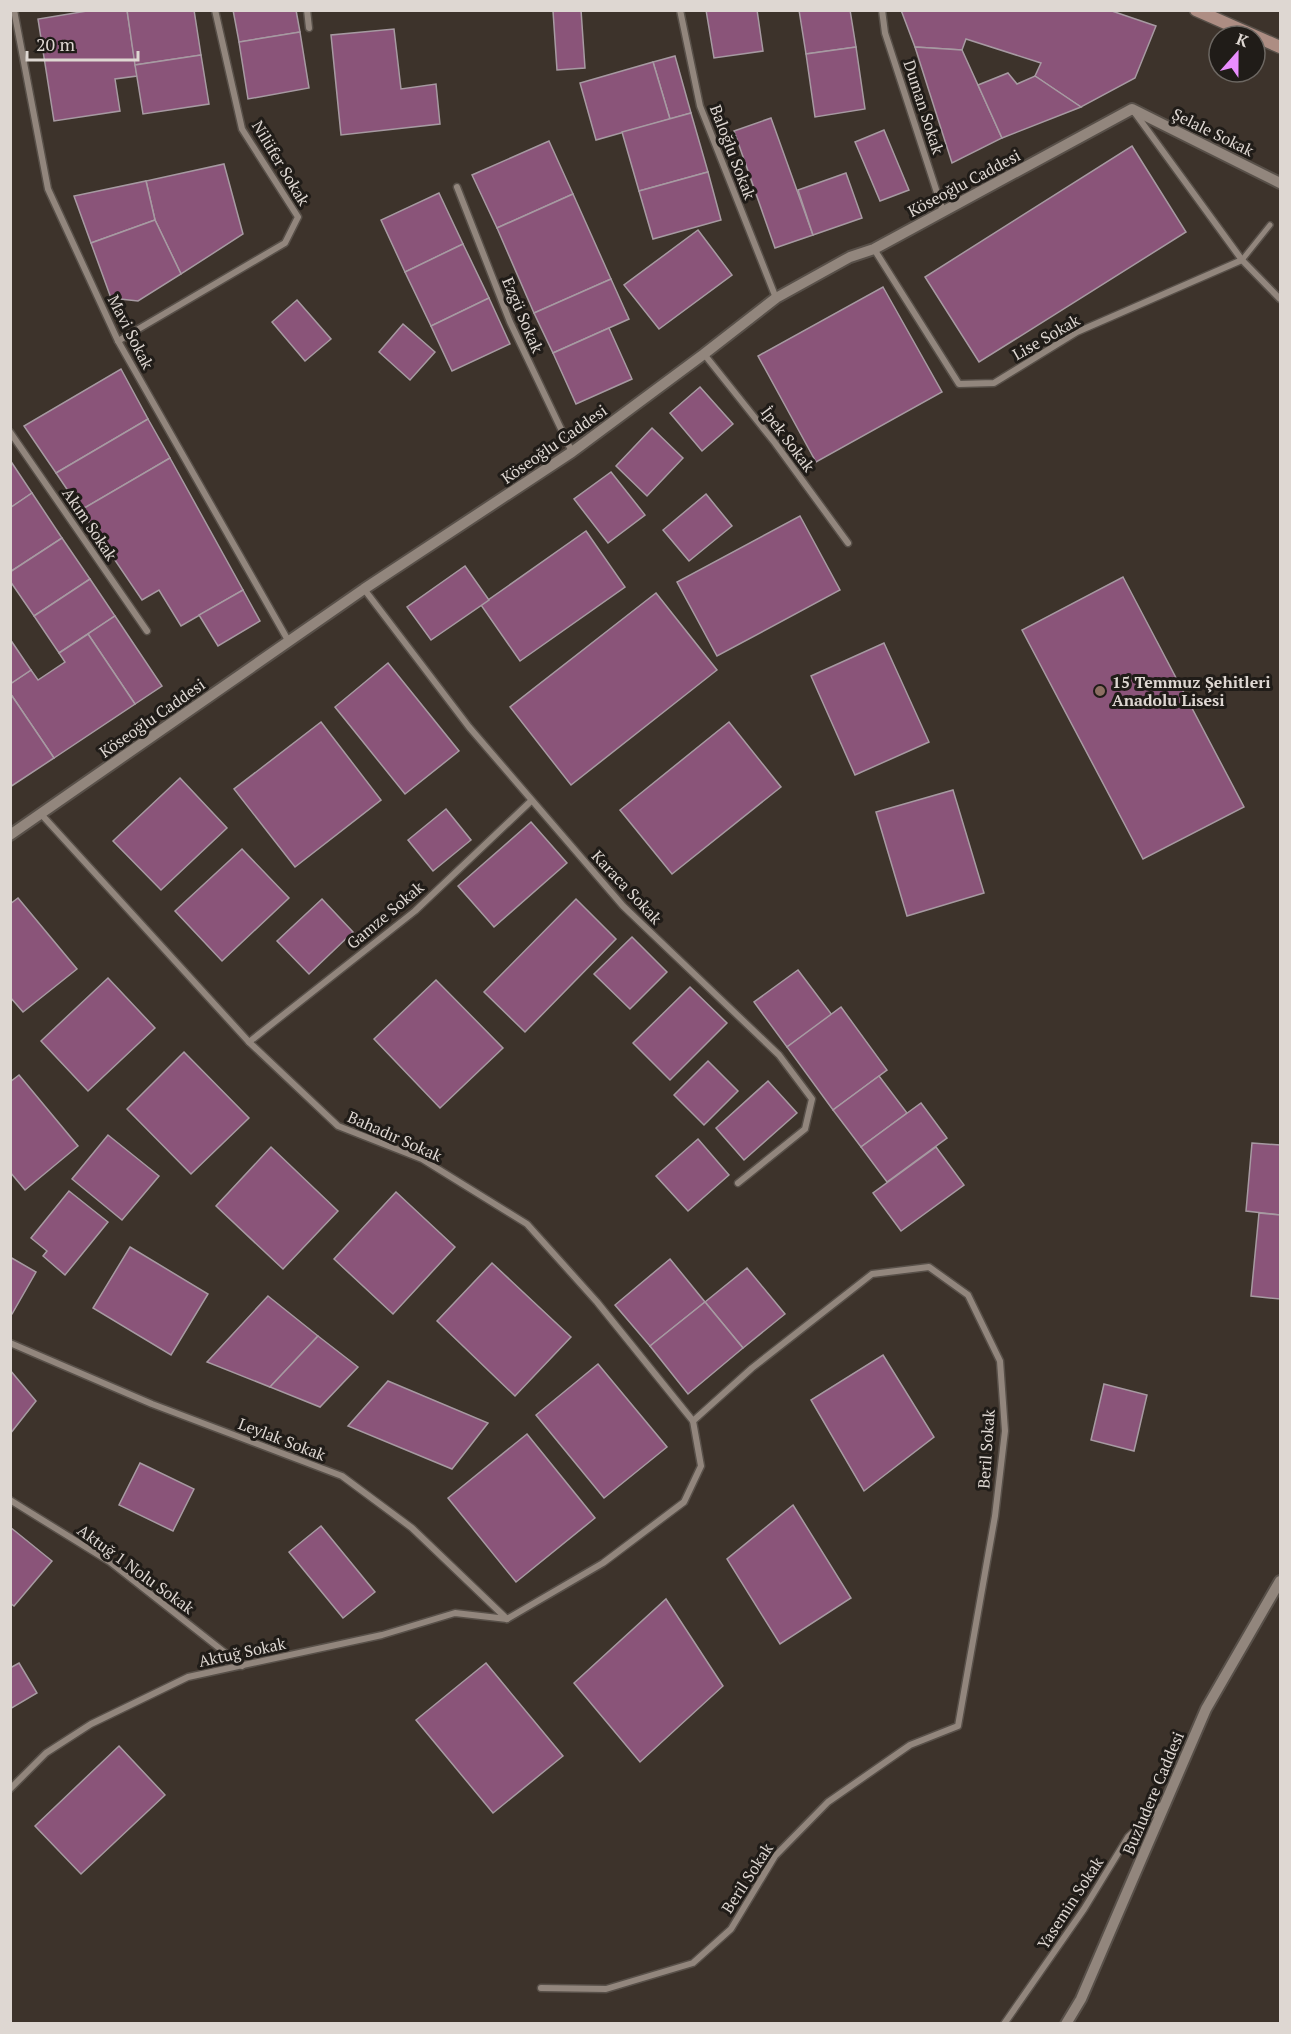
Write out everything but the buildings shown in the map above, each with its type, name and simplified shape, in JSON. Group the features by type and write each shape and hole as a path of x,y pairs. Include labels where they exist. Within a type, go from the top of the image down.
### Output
{"main road":[{"path":"1196,10 1281,46"}],"street":[{"name":"Mavi Sokak","path":"14,10 48,189 117,340 289,642"},
{"name":"Nilüfer Sokak","path":"117,340 285,243 298,217 242,129 215,10"},
{"path":"307,10 309,28"},
{"name":"Baloğlu Sokak","path":"680,10 700,106 776,298"},
{"name":"Duman Sokak","path":"882,10 885,33 943,211"},
{"path":"1132,109 1242,260 1281,299"},
{"name":"Köseoğlu Caddesi","path":"10,835 364,589 572,452 776,298 850,257 874,249 1132,109"},
{"name":"Şelale Sokak","path":"1132,109 1281,183"},
{"name":"Ezgü Sokak","path":"457,187 510,322 572,452"},
{"path":"1242,260 1270,225"},
{"name":"Lise Sokak","path":"874,249 959,384 994,383 1077,332 1242,260"},
{"name":"İpek Sokak","path":"704,354 776,443 848,543"},
{"name":"Akım Sokak","path":"10,432 147,631"},
{"name":"Karaca Sokak","path":"364,589 469,727 623,906 779,1054 812,1099 805,1129 738,1183"},
{"name":"Gamze Sokak","path":"249,1042 415,911 531,801"},
{"name":"Bahadır Sokak","path":"41,814 249,1042 338,1126 422,1160 527,1224 597,1302 693,1421"},
{"name":"Beril Sokak","path":"541,1988 606,1989 693,1963 731,1929 774,1856 828,1802 910,1745 958,1726 995,1516 1005,1431 1000,1361 968,1295 929,1267 872,1274 752,1368 693,1421"},
{"name":"Leylak Sokak","path":"10,1342 152,1404 342,1476 412,1528 507,1619"},
{"path":"507,1619 603,1563 684,1502 701,1466 693,1421"},
{"name":"Aktuğ 1 Nolu Sokak","path":"10,1500 110,1562 243,1666"},
{"name":"Buzludere Caddesi","path":"1066,2024 1081,1999 1206,1709 1281,1581"},
{"name":"Aktuğ Sokak","path":"10,1789 46,1753 91,1724 188,1677 382,1635 455,1613 507,1619"},
{"name":"Yasemin Sokak","path":"1004,2024 1084,1909 1128,1837 1166,1803"}],"place":[{"name":"15 Temmuz Şehitleri Anadolu Lisesi","path":"1100,691"}]}
